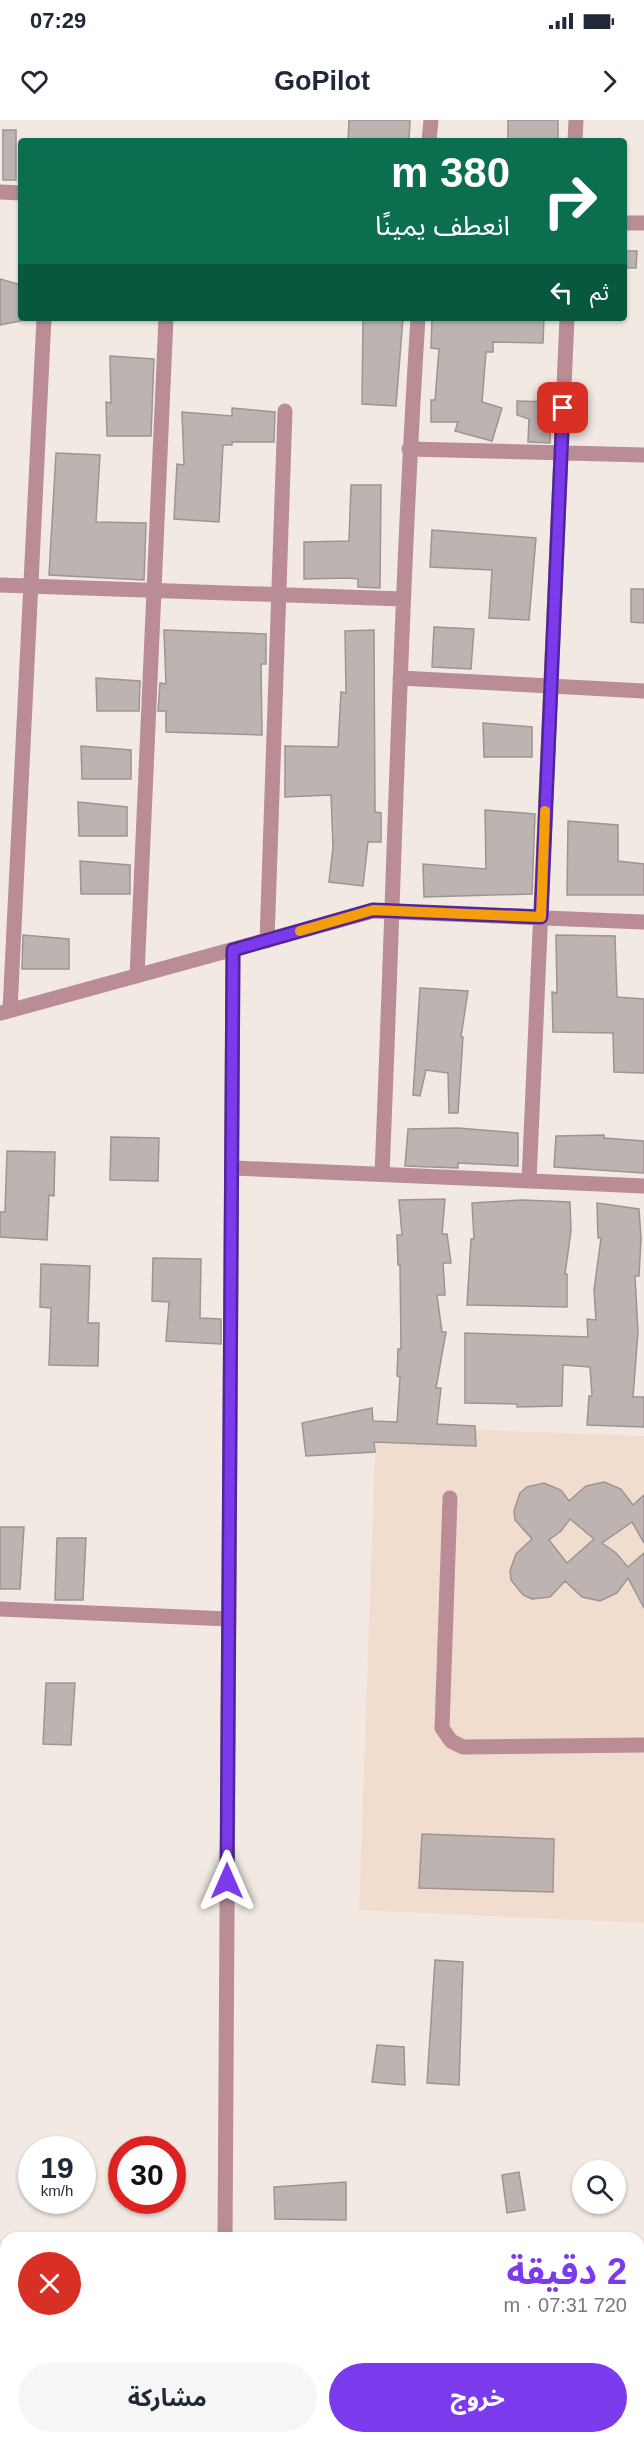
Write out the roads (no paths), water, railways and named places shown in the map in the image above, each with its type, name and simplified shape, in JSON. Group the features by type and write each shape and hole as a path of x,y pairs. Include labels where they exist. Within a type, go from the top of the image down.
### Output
{"street":[{"path":"429,138 431,120"},
{"path":"575,138 576,120"},
{"path":"0,192 18,193"},
{"path":"627,223 644,223"},
{"path":"44,321 31,586 5,1012 267,941 357,913 393,910 644,922"},
{"path":"138,976 166,321"},
{"path":"382,1174 393,910 402,599 418,321"},
{"path":"529,1180 567,321"},
{"path":"267,941 285,411"},
{"path":"409,449 644,455"},
{"path":"0,585 402,599"},
{"path":"400,678 644,691"},
{"path":"225,2232 234,1168 233,950"},
{"path":"234,1168 644,1186"},
{"path":"450,1498 442,1728 452,1741 463,1747 644,1745"},
{"path":"0,1609 229,1619"}]}
